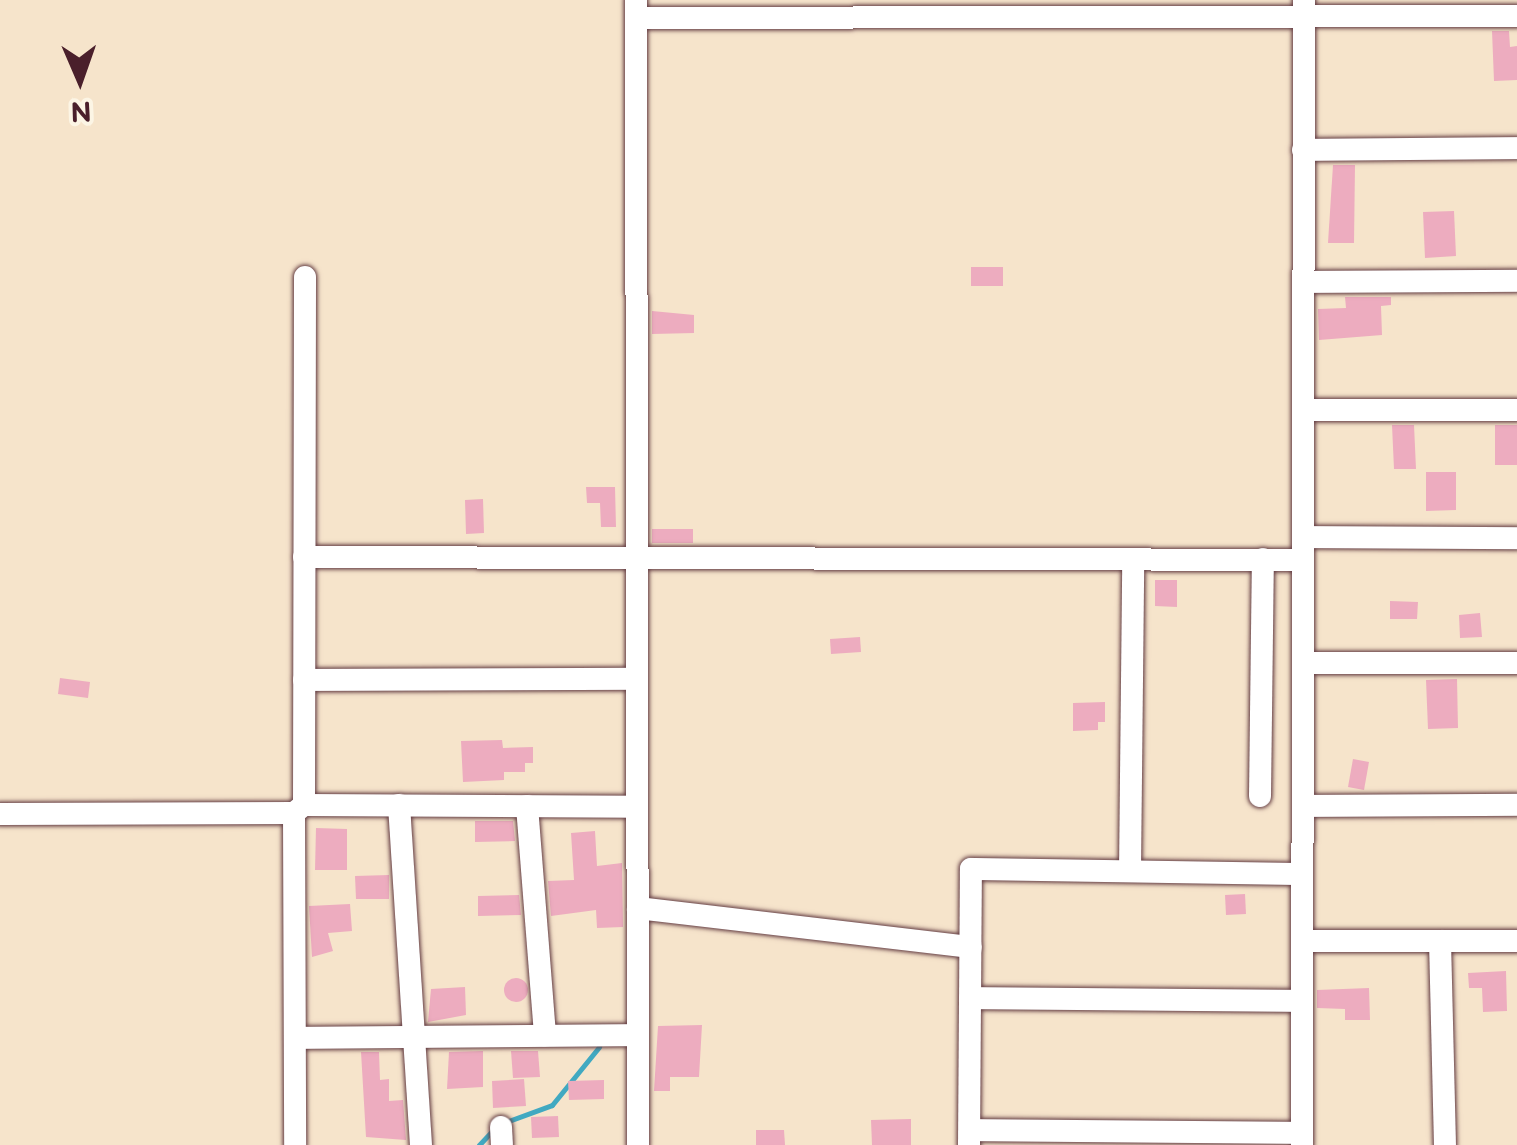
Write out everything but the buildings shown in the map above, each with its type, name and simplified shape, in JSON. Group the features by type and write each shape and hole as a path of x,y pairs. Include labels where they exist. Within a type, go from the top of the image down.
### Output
{"street":[{"path":"1302,874 971,869 970,1138 1302,1139 1304,8"},
{"path":"638,1145 636,9 1304,8 1517,16"},
{"path":"1304,150 1517,148"},
{"path":"296,1145 304,680 305,276"},
{"path":"1303,282 1517,281"},
{"path":"1303,410 1517,410"},
{"path":"304,557 1263,560 1303,548 1517,538"},
{"path":"1130,871 1133,559"},
{"path":"1260,796 1263,560"},
{"path":"1303,663 1517,663"},
{"path":"304,680 638,679"},
{"path":"1302,806 1517,805"},
{"path":"0,814 399,806 638,807"},
{"path":"399,806 421,1145"},
{"path":"527,806 545,1035"},
{"path":"638,908 971,947"},
{"path":"1302,941 1517,941"},
{"path":"1440,941 1444,1145"},
{"path":"970,998 1302,1001"},
{"path":"295,1038 638,1035"}],"waterway":[{"path":"503,1123 552,1105 599,1047"},
{"path":"479,1145 494,1129"}]}
